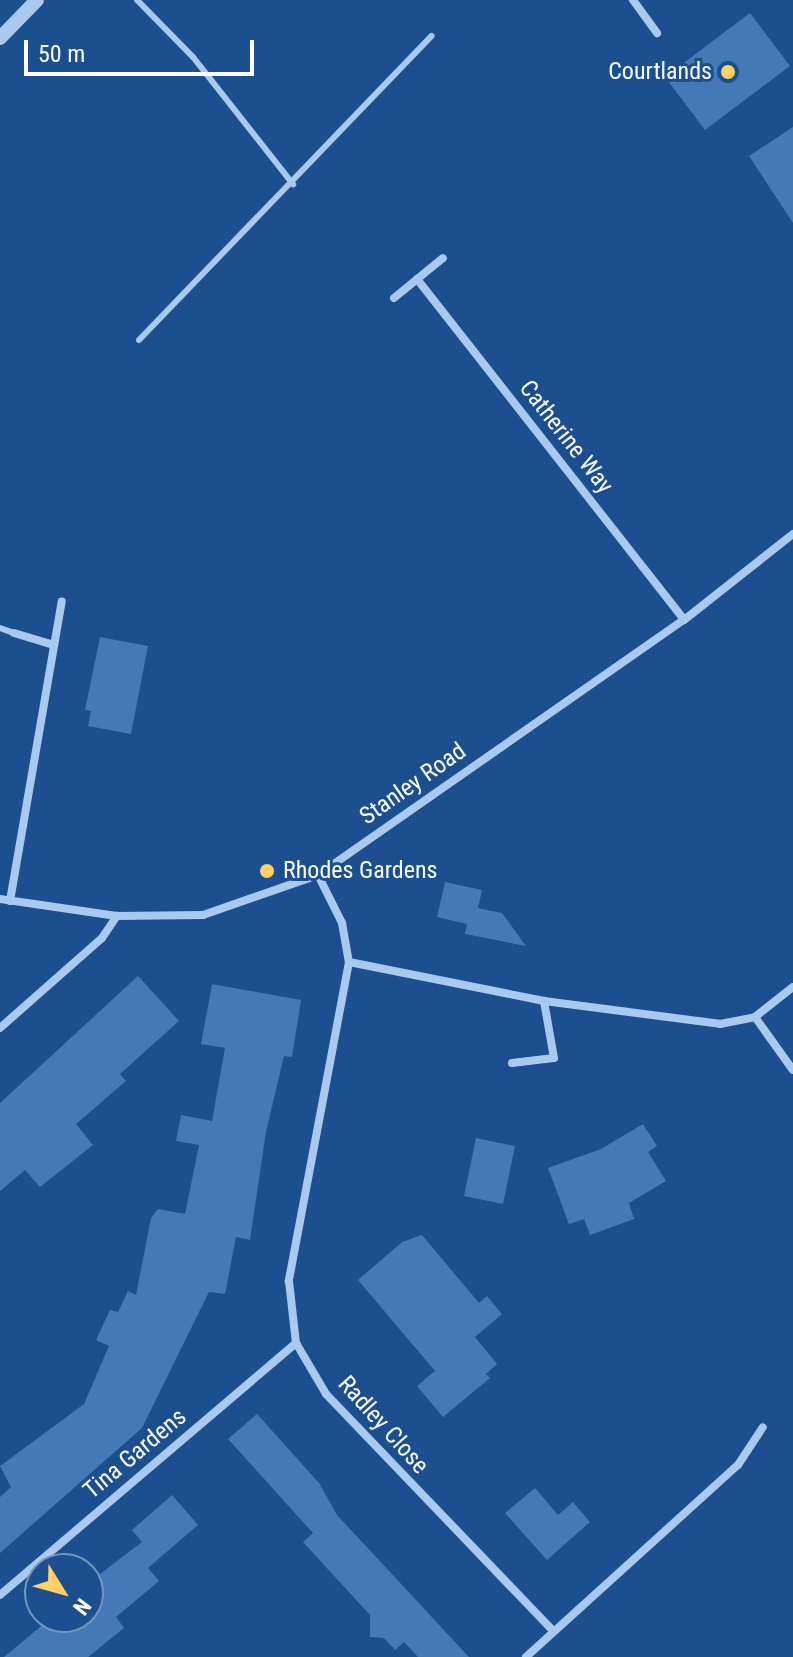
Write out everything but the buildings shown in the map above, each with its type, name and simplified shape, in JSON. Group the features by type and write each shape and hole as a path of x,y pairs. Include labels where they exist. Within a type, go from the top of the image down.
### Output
{"street":[{"path":"0,38 37,0"},
{"path":"633,0 657,33"},
{"path":"394,298 443,258"},
{"name":"Catherine Way","path":"417,279 684,620"},
{"name":"Stanley Road","path":"5,900 117,916 203,915 318,875 684,620 793,534"},
{"path":"5,900 62,601"},
{"path":"14,633 54,645"},
{"path":"318,875 342,923 349,962 544,1001 720,1024 755,1017 793,987"},
{"path":"0,1028 102,938 117,916"},
{"name":"Radley Close","path":"349,962 289,1281 296,1343 326,1394 553,1631"},
{"path":"512,1063 554,1058 544,1001"},
{"path":"755,1017 793,1070"},
{"name":"Tina Gardens","path":"0,1595 296,1343"},
{"path":"526,1657 738,1465 763,1427"}],"lane":[{"path":"137,0 193,57 293,184"},
{"path":"139,340 293,184 432,36"},
{"path":"0,628 14,633"}],"place":[{"name":"Courtlands","path":"728,72"},
{"name":"Rhodes Gardens","path":"267,871"}]}
